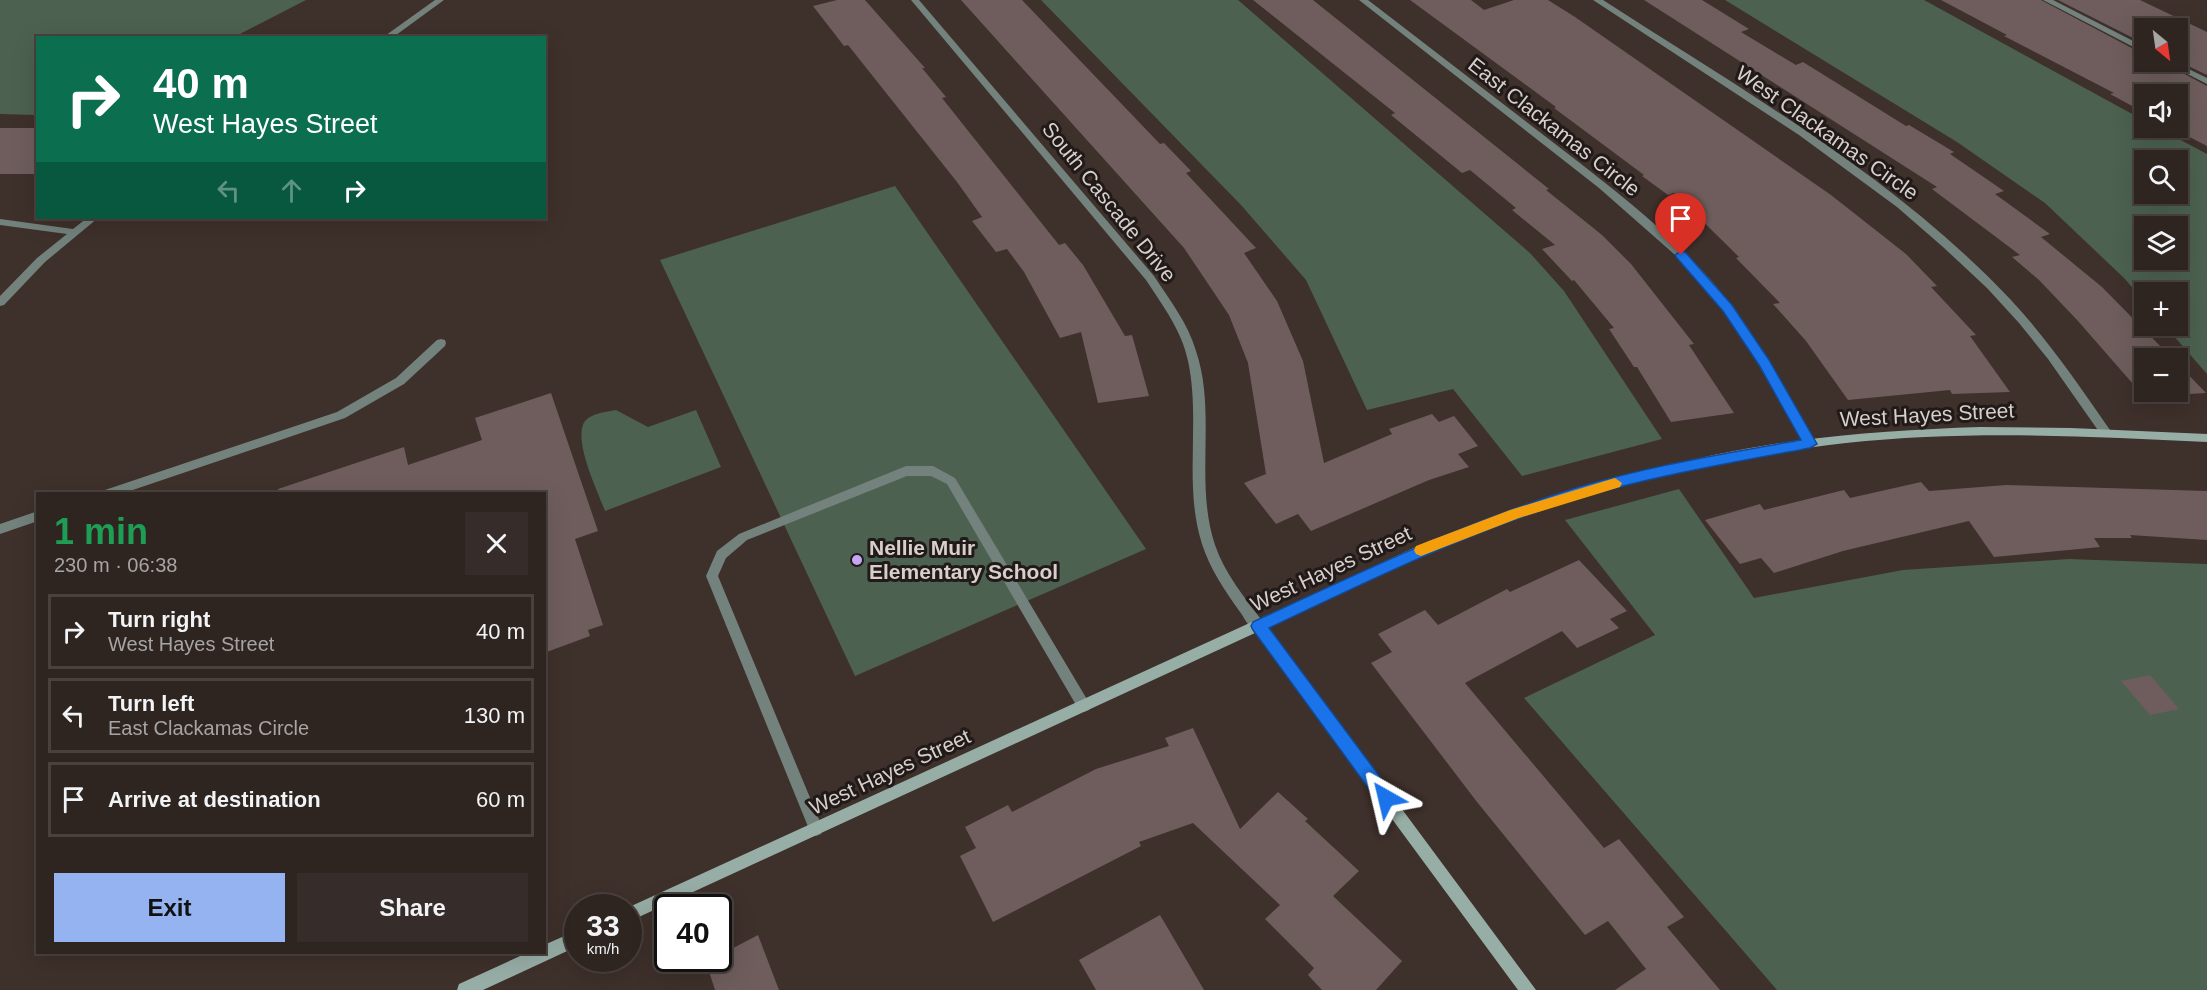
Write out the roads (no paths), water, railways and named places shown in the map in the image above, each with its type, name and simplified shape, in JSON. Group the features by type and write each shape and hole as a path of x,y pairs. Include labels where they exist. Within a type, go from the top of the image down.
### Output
{"street":[{"path":"389,36 440,0"},
{"name":"South Cascade Drive","path":"915,0 1150,278 1177,320 1194,361 1199,408 1205,532 1227,582 1258,626"},
{"name":"East Clackamas Circle","path":"1364,0 1590,176 1651,227 1695,269 1728,308 1764,363 1810,444"},
{"name":"West Clackamas Circle","path":"1597,0 1857,171 1944,241 1992,287 2044,344 2106,433"},
{"path":"2047,0 2134,44"},
{"path":"2188,72 2207,81"},
{"path":"0,302 41,260 92,219"},
{"path":"0,222 74,232"},
{"path":"111,492 341,414 400,381 441,343"},
{"name":"West Hayes Street","path":"642,909 1433,545 1551,501 1672,468 1810,444 1980,431 2106,433 2207,438"},
{"path":"816,829 712,576 721,555 744,537 906,471 933,471 951,481 1084,706"},
{"path":"0,529 36,517"},
{"path":"1258,626 1528,990"},
{"path":"546,953 564,944"},
{"path":"465,990 543,954"}],"place":[{"name":"Nellie Muir Elementary School","path":"857,560"}]}
